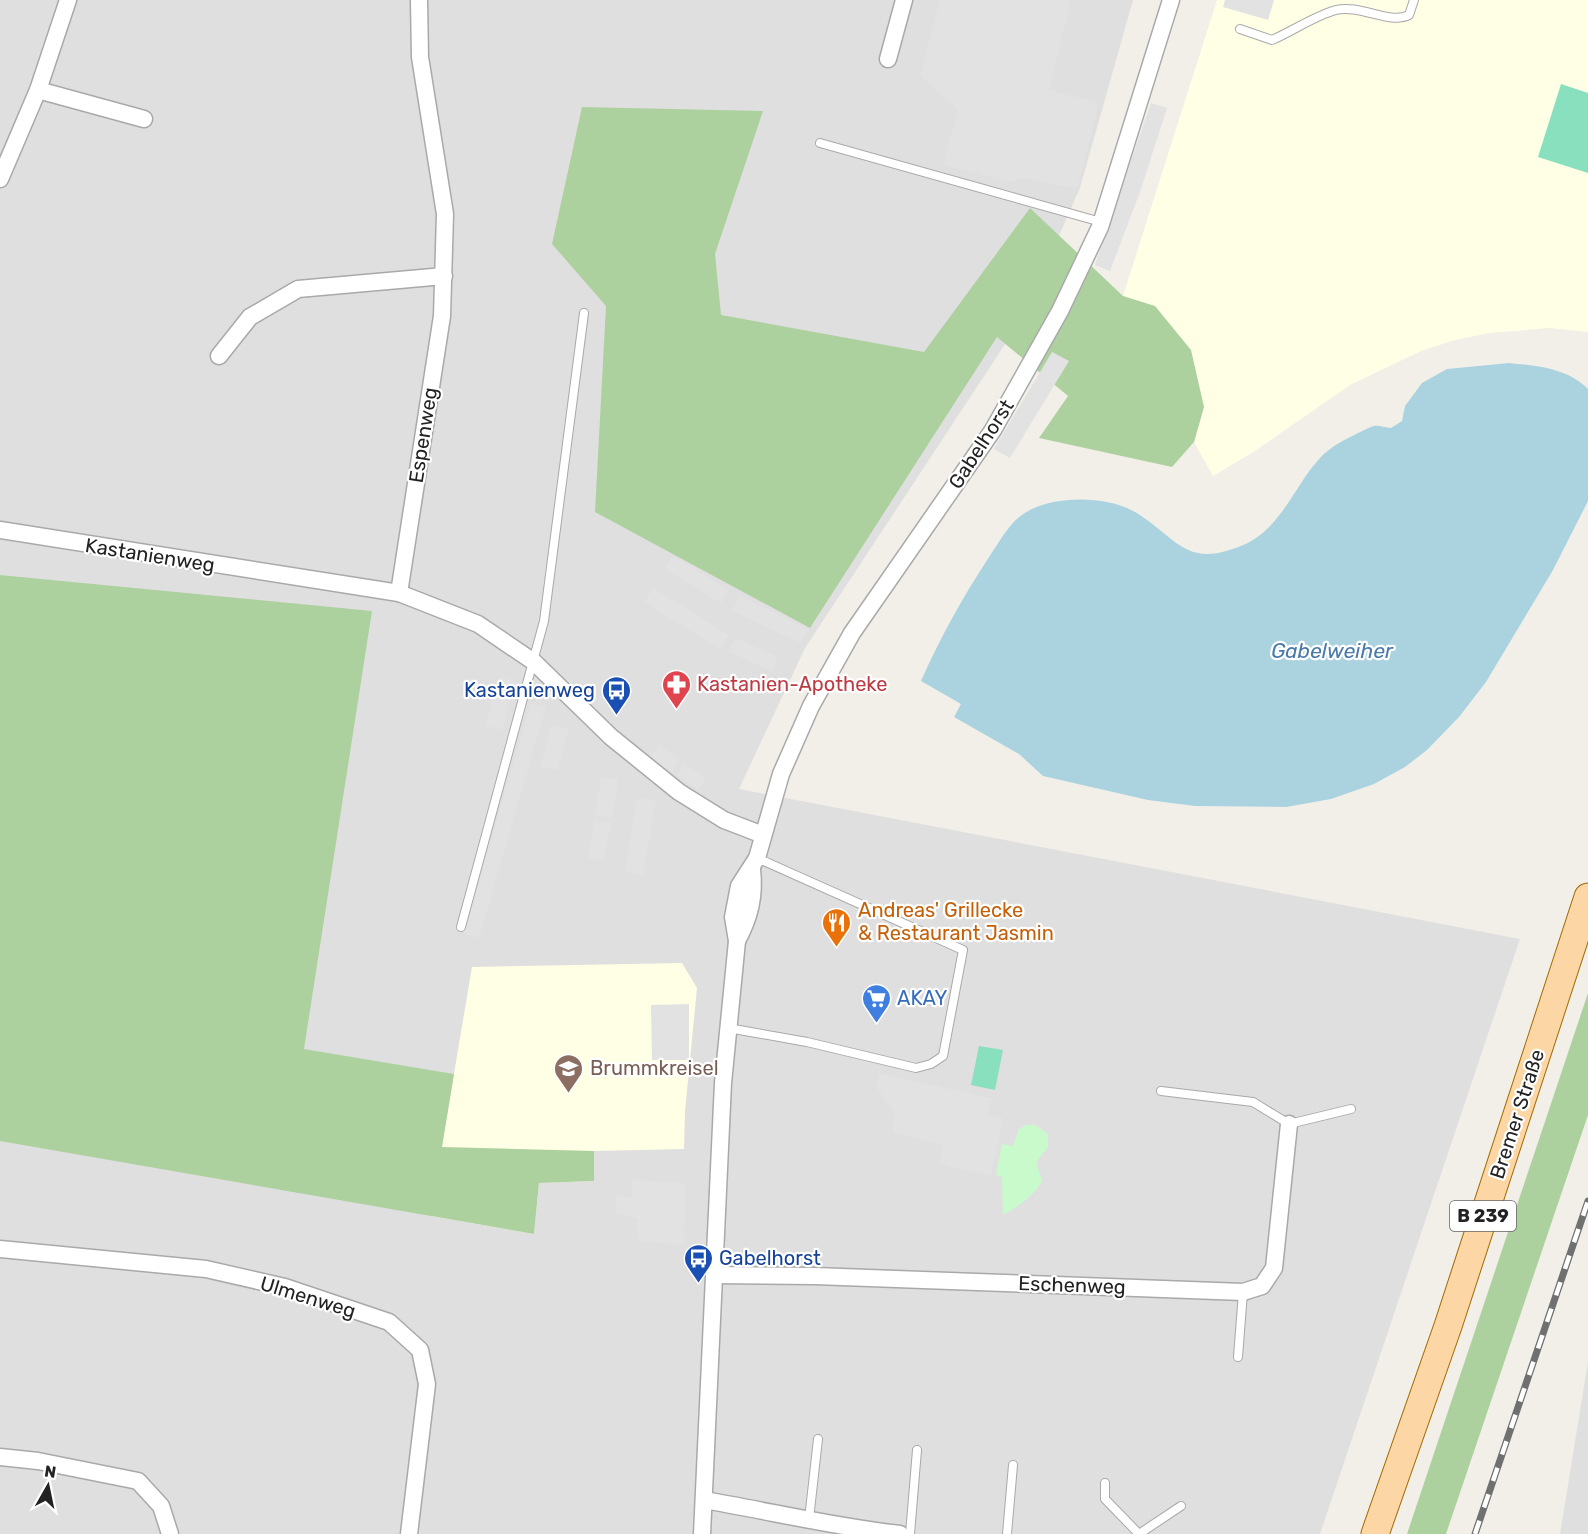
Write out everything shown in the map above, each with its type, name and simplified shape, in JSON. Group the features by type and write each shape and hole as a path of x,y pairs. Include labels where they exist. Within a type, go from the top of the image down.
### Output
{"main road":[{"name":"Bremer Straße","path":"1375,1534 1448,1326 1588,897"}],"street":[{"path":"0,179 38,90 68,0"},
{"name":"Espenweg","path":"399,593 442,316 444,276 445,214 420,57 419,0"},
{"path":"888,58 904,0"},
{"name":"Gabelhorst","path":"702,1534 728,1028 737,941 749,920 754,890 754,863 781,774 816,697 852,633 993,430 1060,311 1101,222 1171,0"},
{"path":"38,90 144,119"},
{"path":"219,356 250,317 298,290 444,276"},
{"name":"Kastanienweg","path":"0,530 399,593 478,624 534,662 611,737 679,792 724,820 764,835"},
{"path":"1243,1292 1262,1286 1274,1268 1289,1124"},
{"name":"Ulmenweg","path":"0,1249 206,1269 285,1287 388,1322 420,1350 426,1384 409,1534"},
{"name":"Eschenweg","path":"714,1275 815,1275 1243,1292"},
{"path":"0,1457 38,1461 138,1480 161,1506 170,1534"},
{"path":"704,1500 900,1534"}],"lane":[{"path":"1239,29 1272,40 1337,10 1355,9 1400,20 1409,15 1414,0"},
{"path":"820,143 1101,222"},
{"path":"461,927 544,621 584,313"},
{"path":"728,1028 807,1042 916,1068 932,1064 943,1056 963,950 754,863"},
{"path":"1161,1091 1253,1102 1289,1124 1351,1109"},
{"path":"1238,1357 1243,1292"},
{"path":"809,1519 818,1439"},
{"path":"910,1534 917,1450"},
{"path":"0,1457 0,1464"},
{"path":"1006,1534 1013,1465"},
{"path":"1105,1483 1105,1499 1139,1534 1181,1506"}],"shaded area":[{"path":"0,0 1133,0 1080,188 1023,317 805,648 739,789 1520,939 1320,1534 0,1534"},
{"path":"940,0 1071,0 1049,90 1099,103 1077,189 1024,178 1007,182 946,165 944,162 958,110 920,75"},
{"path":"1217,0 1588,0 1588,332 1549,328 1490,333 1455,340 1421,351 1350,385 1255,451 1213,476 1194,442 1204,407 1123,296"},
{"path":"1225,0 1274,0 1268,20 1223,7"},
{"path":"1151,103 1167,108 1140,192 1110,271 1095,265"},
{"path":"1052,352 1069,361 1010,458 994,449"},
{"path":"673,556 729,590 721,603 665,569"},
{"path":"653,588 729,635 720,649 644,602"},
{"path":"739,596 808,629 801,643 732,611"},
{"path":"735,638 778,657 772,671 729,652"},
{"path":"500,677 515,681 502,730 485,725"},
{"path":"531,703 546,707 479,938 464,934"},
{"path":"552,725 569,730 557,771 540,766"},
{"path":"659,745 680,760 672,772 651,756"},
{"path":"684,763 706,779 698,790 677,775"},
{"path":"601,778 618,780 612,818 595,815"},
{"path":"637,798 656,801 643,875 625,872"},
{"path":"594,820 611,823 604,861 588,858"},
{"name":"Brummkreisel","path":"682,963 697,988 685,1111 684,1149 594,1151 594,1181 539,1183 534,1234 430,1216 472,967"},
{"path":"689,1004 689,1060 652,1060 651,1005"},
{"path":"879,1074 992,1098 988,1115 1003,1118 991,1176 940,1164 943,1145 893,1133 894,1113 876,1087"},
{"path":"632,1180 685,1183 684,1245 638,1241 637,1219 616,1213 616,1195 632,1198"},
{"path":"1588,1362 1588,1534 1560,1534"}],"green space":[{"path":"1561,84 1588,93 1588,173 1538,157"},
{"path":"582,107 763,111 715,254 721,315 924,352 1030,208 1123,296 1155,306 1191,350 1204,407 1194,442 1172,467 1039,438 1068,396 997,337 810,628 595,512 606,306 552,244"},
{"path":"0,575 372,611 304,1049 454,1074 442,1147 594,1151 594,1181 539,1183 534,1234 0,1141"},
{"path":"1588,993 1588,1115 1446,1534 1407,1534"},
{"path":"979,1046 1003,1050 995,1090 971,1085"},
{"path":"1026,1125 1035,1125 1048,1134 1048,1147 1036,1162 1042,1181 1030,1196 1003,1215 1002,1177 996,1175 1002,1144 1013,1146 1019,1129"}],"water":[{"name":"Gabelweiher","path":"1509,363 1561,372 1571,376 1588,389 1588,501 1553,570 1486,682 1459,717 1427,750 1405,767 1374,784 1331,799 1286,807 1195,806 1148,800 1043,776 1019,754 954,717 961,704 921,681 953,616 991,554 1013,523 1033,508 1062,501 1109,502 1135,512 1172,540 1194,552 1208,554 1223,552 1243,545 1267,529 1311,469 1333,447 1370,427 1391,428 1402,421 1405,406 1422,383 1447,369"}],"railway":[{"path":"1475,1534 1588,1201"}],"place":[{"name":"Kastanien-Apotheke","path":"676,710"},
{"name":"Kastanienweg","path":"616,716"},
{"name":"Andreas' Grillecke & Restaurant Jasmin","path":"837,948"},
{"name":"AKAY","path":"876,1024"},
{"name":"Brummkreisel","path":"569,1094"},
{"name":"Gabelhorst","path":"698,1284"}]}
